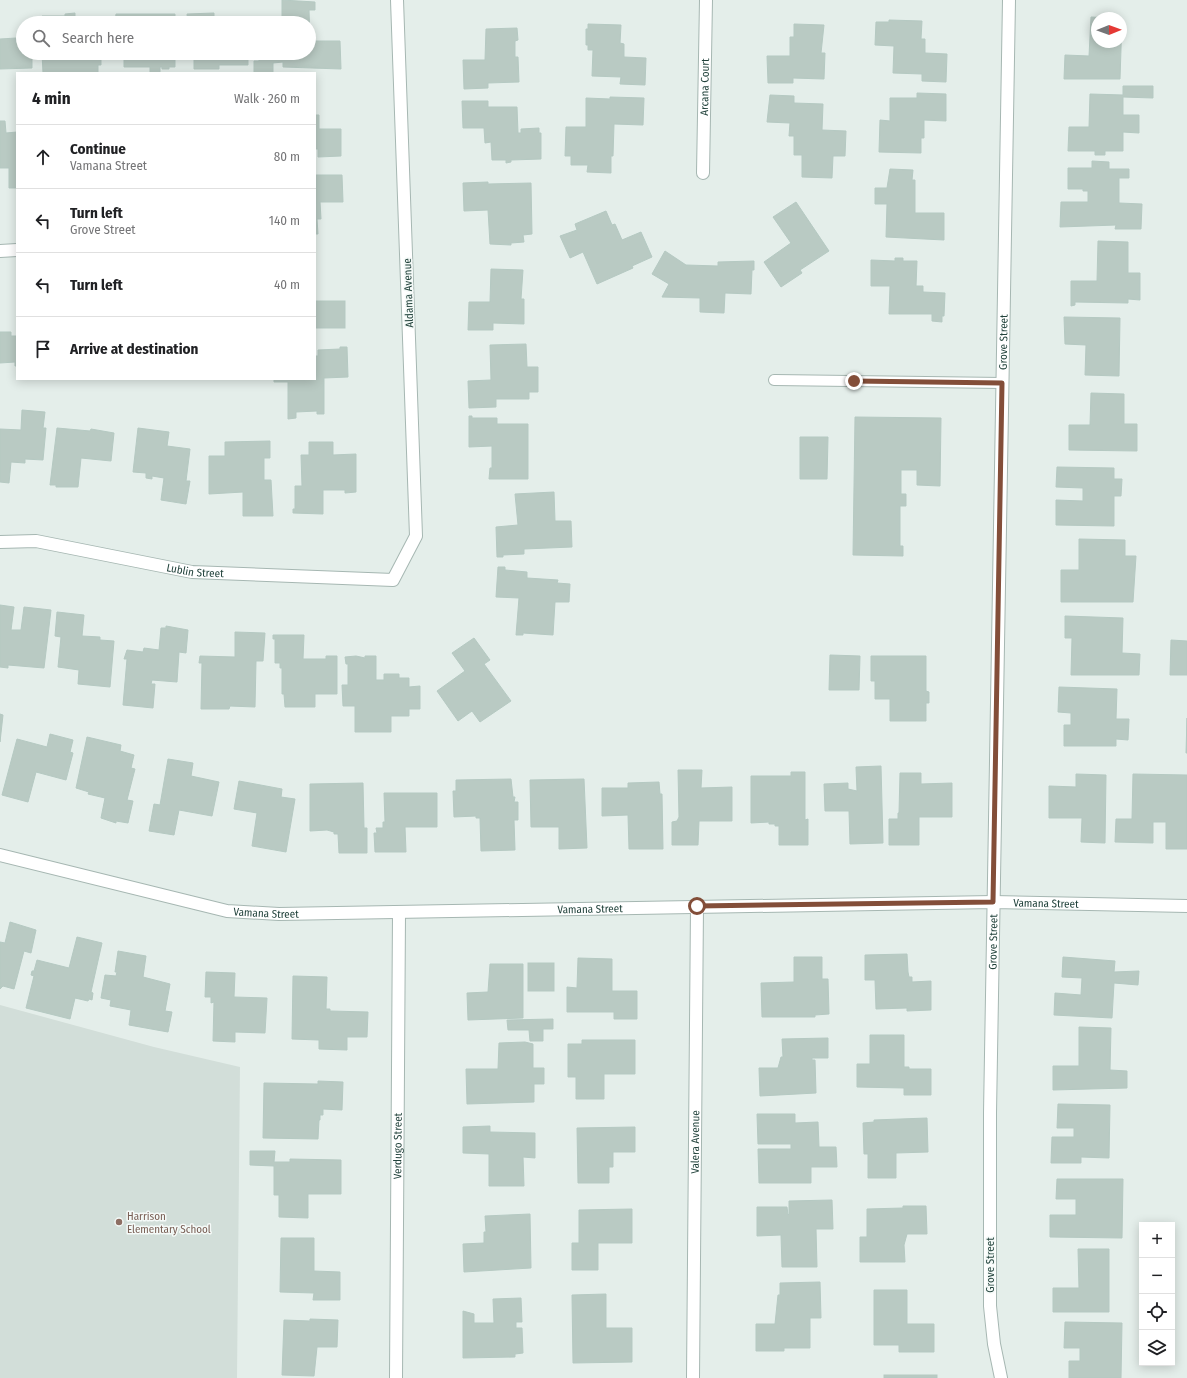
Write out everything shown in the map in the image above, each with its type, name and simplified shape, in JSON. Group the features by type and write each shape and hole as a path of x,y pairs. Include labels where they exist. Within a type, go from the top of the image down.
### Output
{"street":[{"name":"Aldama Avenue","path":"393,580 416,536 397,0"},
{"name":"Arcana Court","path":"703,173 706,0"},
{"name":"Grove Street","path":"1001,1378 994,1344 990,1306 990,1113 1009,0"},
{"path":"0,251 16,250"},
{"name":"Lublin Street","path":"0,542 36,541 192,572 393,580"},
{"name":"Vamana Street","path":"0,855 227,912 279,914 399,914 697,906 993,902 1187,906"},
{"name":"Valera Avenue","path":"693,1378 697,906"},
{"name":"Verdugo Street","path":"396,1378 399,914"}],"lane":[{"path":"774,380 1002,383"}],"shaded area":[{"name":"Harrison Elementary School","path":"0,1005 154,1047 240,1067 237,1378 0,1378"}],"building":[{"path":"282,0 315,2 315,10 309,10 309,16 282,16"},
{"path":"75,13 75,16 65,16 65,14"},
{"path":"214,13 214,16 187,16 187,14"},
{"path":"116,14 175,14 175,16 116,16"},
{"path":"1091,17 1091,48 1121,48 1120,79 1064,79 1065,55 1089,56"},
{"path":"889,20 922,21 921,39 925,39 925,53 947,54 946,82 922,81 922,74 893,73 894,46 875,45 876,22 889,22"},
{"path":"588,24 621,25 620,43 624,44 624,57 646,58 645,85 620,84 621,77 592,76 593,50 588,50 588,45 586,45 586,29 588,29"},
{"path":"794,24 824,25 821,53 825,53 824,79 793,78 793,83 768,83 767,56 790,56 790,37 794,37"},
{"path":"517,28 518,40 515,41 515,57 518,57 519,82 488,83 488,88 464,89 463,60 485,60 486,29"},
{"path":"16,38 16,60 32,60 32,68 0,69 0,39"},
{"path":"316,41 340,41 341,69 283,67 283,62 273,63 273,72 254,72 254,61 316,60"},
{"path":"42,60 101,60 101,65 98,65 98,72 43,72"},
{"path":"124,60 175,60 175,67 162,69 162,67 160,67 160,72 150,72 150,67 124,67"},
{"path":"194,60 248,60 248,65 219,65 219,69 194,69"},
{"path":"1123,86 1153,86 1153,98 1123,97 1123,115 1139,115 1139,133 1123,132 1123,151 1105,151 1105,155 1095,155 1095,151 1068,151 1069,127 1089,127 1090,94 1123,95"},
{"path":"917,93 946,94 946,121 924,120 924,138 921,138 921,153 879,152 880,120 890,121 890,98 917,98"},
{"path":"770,95 794,96 794,103 823,104 822,130 846,131 845,156 833,156 832,178 802,177 802,155 794,155 794,136 789,136 790,123 767,122"},
{"path":"610,97 644,98 643,125 614,124 611,173 587,172 588,165 571,165 571,156 565,156 566,127 586,127 586,98 610,99"},
{"path":"462,101 488,101 488,107 517,107 518,133 521,133 521,129 539,128 539,133 541,133 541,159 511,160 511,162 506,163 506,160 492,160 491,142 485,143 484,128 463,128"},
{"path":"316,115 319,115 319,129 341,129 341,156 318,157 318,149 316,149"},
{"path":"0,121 5,121 6,133 16,132 16,188 9,188 9,168 0,168"},
{"path":"1092,161 1109,162 1109,169 1129,169 1129,178 1119,178 1119,203 1142,204 1141,229 1115,229 1116,225 1060,227 1061,202 1088,202 1088,191 1083,191 1083,189 1068,189 1068,168 1092,168"},
{"path":"890,169 913,170 912,180 915,180 915,213 944,213 944,240 886,237 887,204 875,204 875,188 887,188"},
{"path":"316,175 342,175 343,202 320,202 321,219 317,219 318,234 316,234"},
{"path":"488,182 488,184 531,183 532,234 523,235 524,242 511,243 511,245 490,244 488,210 464,211 463,183"},
{"path":"796,202 829,251 800,270 802,273 781,287 764,262 791,243 773,217"},
{"path":"606,211 612,225 615,224 622,240 641,232 652,257 632,266 633,268 597,284 583,252 570,258 560,236 577,230 575,224"},
{"path":"1098,241 1128,242 1128,273 1140,273 1140,300 1128,299 1128,303 1075,302 1075,305 1071,306 1071,281 1097,281"},
{"path":"665,251 686,265 718,266 718,262 754,261 751,294 725,293 724,313 700,312 700,298 662,297 669,284 652,274"},
{"path":"895,258 903,258 903,261 917,261 916,286 923,286 923,292 945,293 944,316 942,316 942,322 932,321 932,314 889,314 890,286 871,286 871,260 895,261"},
{"path":"491,269 523,270 521,299 524,299 524,324 493,323 493,330 468,330 469,302 490,302"},
{"path":"316,301 345,301 345,328 316,328"},
{"path":"1064,317 1120,318 1119,376 1085,375 1086,345 1065,344"},
{"path":"0,332 11,332 11,336 16,336 16,366 15,362 0,363"},
{"path":"526,344 527,367 538,367 538,392 529,392 529,399 496,399 496,407 469,408 468,381 491,380 490,345"},
{"path":"340,347 347,347 348,377 324,378 324,414 317,414 317,411 296,412 296,418 288,419 288,382 274,382 274,380 316,380 316,356 318,356 318,350 340,349"},
{"path":"1091,393 1124,394 1124,424 1137,424 1137,451 1069,450 1069,425 1090,425"},
{"path":"22,410 45,412 43,428 46,428 43,460 25,459 25,463 11,462 9,483 0,482 0,429 21,430"},
{"path":"469,416 472,416 472,418 497,418 497,424 528,424 528,479 489,479 490,468 492,468 492,446 469,447"},
{"path":"855,417 941,418 940,486 917,485 917,470 901,470 901,494 906,494 906,506 900,506 900,546 903,546 903,556 853,555"},
{"path":"57,428 90,431 91,429 114,433 111,461 81,458 78,487 56,487 56,485 50,485"},
{"path":"138,428 169,432 167,446 190,449 186,481 190,481 186,504 161,500 164,478 152,476 152,479 146,478 146,473 133,472"},
{"path":"800,437 828,437 827,479 800,479"},
{"path":"270,441 270,458 264,458 264,480 271,480 273,516 243,516 243,492 209,494 209,456 225,456 225,442"},
{"path":"309,442 333,442 333,455 356,454 356,492 345,493 345,490 323,490 323,514 293,513 293,509 295,509 295,486 302,486 301,455 309,455"},
{"path":"1057,467 1114,468 1114,479 1122,479 1121,496 1114,496 1114,526 1056,525 1056,500 1083,501 1083,488 1056,487"},
{"path":"554,492 555,521 571,521 572,547 524,549 524,554 503,555 503,557 497,557 496,527 518,525 515,494"},
{"path":"1079,539 1125,540 1125,556 1136,556 1133,602 1061,602 1061,570 1079,570"},
{"path":"498,567 505,567 505,570 527,572 527,578 558,580 557,583 570,584 569,602 555,602 553,635 523,633 523,635 516,635 519,598 496,597"},
{"path":"0,605 14,607 11,630 21,630 24,607 51,610 44,668 8,665 8,668 0,667"},
{"path":"57,612 84,615 82,636 100,637 100,640 114,641 110,687 78,684 79,670 58,667 61,637 55,636"},
{"path":"1065,616 1123,618 1122,653 1140,654 1139,675 1071,675 1072,638 1065,638"},
{"path":"166,626 188,630 186,653 179,652 177,682 152,680 151,684 155,684 153,708 123,705 127,659 124,659 127,650 143,652 144,648 159,650 161,628 166,628"},
{"path":"235,632 265,633 263,661 256,661 255,707 230,706 229,709 201,709 202,663 199,663 200,656 235,657"},
{"path":"273,635 304,635 303,659 326,659 326,656 337,656 337,694 315,694 315,707 285,707 284,694 282,694 282,668 280,668 280,663 275,663 275,639 273,639"},
{"path":"474,638 490,660 484,664 511,701 480,722 472,711 458,721 437,691 465,671 452,653"},
{"path":"1171,640 1187,641 1187,675 1170,675"},
{"path":"830,655 860,656 859,690 829,690"},
{"path":"356,656 365,658 365,656 376,656 376,680 384,680 384,674 399,674 399,678 409,678 409,687 420,686 420,709 409,709 409,716 391,716 391,732 355,732 355,706 343,706 342,685 348,685 348,664 346,664 345,657"},
{"path":"871,656 926,656 926,691 929,692 929,703 926,703 926,721 890,721 890,699 875,699 875,681 871,681"},
{"path":"1059,687 1117,689 1116,719 1129,719 1128,740 1116,739 1116,746 1064,746 1064,725 1071,725 1071,713 1058,712"},
{"path":"0,714 3,715 0,742"},
{"path":"1187,718 1187,753 1186,753"},
{"path":"50,734 73,740 70,752 73,753 66,780 36,772 28,802 2,795 17,739 47,747"},
{"path":"87,737 121,745 120,751 134,755 131,768 135,769 127,800 133,801 128,823 116,821 116,823 101,818 105,798 88,794 89,792 76,788"},
{"path":"168,759 193,763 191,776 219,782 212,816 179,810 174,835 149,831 154,804 160,805"},
{"path":"881,766 883,843 850,844 849,811 825,811 824,784 848,783 848,789 857,791 856,767"},
{"path":"678,770 702,770 701,788 732,787 732,821 699,821 698,845 672,845 672,822 677,821 679,817"},
{"path":"791,772 805,772 805,820 808,819 808,845 779,845 779,826 769,824 769,822 751,823 751,776 791,776"},
{"path":"900,773 921,773 921,784 952,783 952,817 919,817 919,845 889,845 889,819 898,819 899,813"},
{"path":"1076,774 1106,775 1105,843 1081,842 1082,818 1049,818 1049,786 1076,787"},
{"path":"1133,774 1187,775 1187,849 1166,849 1166,822 1153,822 1153,843 1115,842 1116,819 1132,819"},
{"path":"511,779 513,797 515,797 514,802 518,802 518,820 514,820 515,850 481,851 480,818 476,818 476,816 454,817 453,791 456,791 456,780"},
{"path":"584,779 587,848 559,849 559,827 531,827 530,780"},
{"path":"239,781 282,789 281,797 295,799 286,852 252,846 257,813 234,809"},
{"path":"659,782 660,794 662,794 663,849 629,849 628,815 602,816 602,788 628,788 628,783"},
{"path":"363,783 364,828 367,828 367,853 339,853 338,834 334,834 334,832 327,830 310,831 310,784"},
{"path":"384,793 437,793 437,827 405,827 406,852 375,852 374,833 377,833 376,828 383,828 383,822 385,822"},
{"path":"10,922 36,930 31,953 24,951 14,989 3,986 0,989 0,942 5,943"},
{"path":"77,937 102,943 91,992 93,993 92,1000 89,999 88,1001 75,998 70,1019 26,1008 34,976 31,975 32,971 34,971 37,960 69,968"},
{"path":"118,951 146,956 143,977 170,984 165,1011 172,1012 168,1032 129,1025 131,1010 110,1006 111,1000 101,998 105,975 116,976 117,972 115,972"},
{"path":"907,954 908,972 909,977 912,977 912,982 931,981 931,1010 907,1011 907,1008 876,1009 875,980 865,980 865,955"},
{"path":"794,957 822,957 822,979 828,979 829,1014 815,1015 815,1017 762,1017 761,983 794,982"},
{"path":"1063,957 1115,961 1114,972 1139,971 1138,985 1114,983 1112,1018 1054,1015 1055,993 1081,995 1082,978 1062,977"},
{"path":"578,958 612,959 612,991 637,991 637,1019 614,1019 614,1012 567,1012 567,987 577,988"},
{"path":"528,963 554,963 554,991 528,991"},
{"path":"490,964 523,964 523,1018 468,1020 467,993 488,992"},
{"path":"206,972 235,973 234,997 267,998 265,1033 235,1032 235,1042 213,1041 214,1002 211,1003 211,997 205,997"},
{"path":"293,976 327,977 326,1009 330,1009 330,1011 368,1012 367,1037 347,1037 347,1050 319,1049 319,1040 292,1039"},
{"path":"553,1019 553,1029 543,1029 543,1041 530,1041 529,1030 508,1030 507,1020"},
{"path":"1079,1027 1111,1028 1110,1070 1127,1071 1127,1088 1053,1090 1053,1066 1079,1066"},
{"path":"870,1035 904,1035 904,1067 909,1067 909,1069 931,1069 931,1095 904,1095 904,1088 857,1087 857,1064 870,1064"},
{"path":"828,1038 828,1058 812,1058 812,1060 815,1060 816,1093 760,1096 759,1068 778,1068 781,1057 783,1057 782,1039"},
{"path":"582,1040 635,1040 635,1074 604,1074 604,1099 576,1099 576,1077 568,1077 568,1044 582,1044"},
{"path":"525,1042 533,1044 533,1068 544,1068 544,1084 534,1084 534,1102 467,1104 466,1069 498,1069 499,1043"},
{"path":"318,1081 343,1082 342,1110 323,1109 323,1115 320,1115 319,1120 318,1139 263,1138 264,1083 318,1084"},
{"path":"1058,1104 1110,1105 1109,1158 1081,1157 1081,1163 1051,1163 1052,1137 1074,1137 1074,1128 1057,1128"},
{"path":"757,1114 795,1114 795,1123 818,1122 819,1147 836,1147 837,1167 811,1167 811,1183 759,1183 758,1149 791,1149 791,1144 758,1144"},
{"path":"927,1118 928,1152 896,1153 896,1178 868,1178 868,1154 864,1154 863,1123 874,1122 874,1120"},
{"path":"490,1126 490,1132 535,1133 535,1158 523,1157 524,1186 489,1186 489,1154 463,1153 463,1127"},
{"path":"635,1127 635,1152 613,1152 613,1167 609,1167 609,1183 578,1183 577,1128"},
{"path":"250,1151 275,1151 274,1162 290,1162 290,1159 341,1160 341,1194 308,1194 308,1218 279,1217 279,1195 274,1195 274,1166 250,1165"},
{"path":"1057,1179 1123,1179 1122,1238 1050,1237 1050,1215 1076,1215 1076,1199 1056,1199"},
{"path":"832,1200 833,1229 816,1229 817,1267 782,1267 781,1235 757,1236 757,1207 787,1207 788,1215 789,1201"},
{"path":"903,1206 926,1206 927,1234 907,1234 904,1245 905,1262 860,1262 860,1237 867,1237 867,1209 903,1208"},
{"path":"632,1209 632,1243 598,1243 598,1270 572,1270 572,1243 579,1243 579,1210"},
{"path":"530,1214 531,1268 464,1272 463,1244 484,1243 484,1232 486,1232 485,1216"},
{"path":"281,1238 314,1238 314,1271 340,1272 340,1300 313,1300 314,1293 280,1292"},
{"path":"1078,1249 1109,1249 1109,1312 1053,1312 1053,1288 1079,1288"},
{"path":"820,1282 821,1318 810,1318 810,1348 784,1348 784,1351 756,1351 756,1324 775,1324 778,1295 780,1295 780,1283"},
{"path":"874,1290 907,1290 907,1324 934,1324 934,1352 899,1352 899,1345 874,1345"},
{"path":"606,1294 606,1328 632,1328 632,1362 573,1363 572,1295"},
{"path":"521,1298 522,1322 516,1322 516,1328 522,1328 523,1353 515,1354 515,1357 463,1358 463,1311 474,1314 474,1323 494,1323 493,1299"},
{"path":"310,1319 338,1320 337,1347 317,1347 314,1376 282,1375 284,1320 310,1321"},
{"path":"1065,1322 1122,1323 1121,1378 1069,1378 1069,1361 1080,1361 1080,1348 1064,1348"},
{"path":"884,1375 937,1375 937,1378 884,1378"}],"place":[{"name":"Harrison Elementary School","path":"119,1222"}],"route":[{"path":"697,906 993,902 1002,383 854,381"}]}
